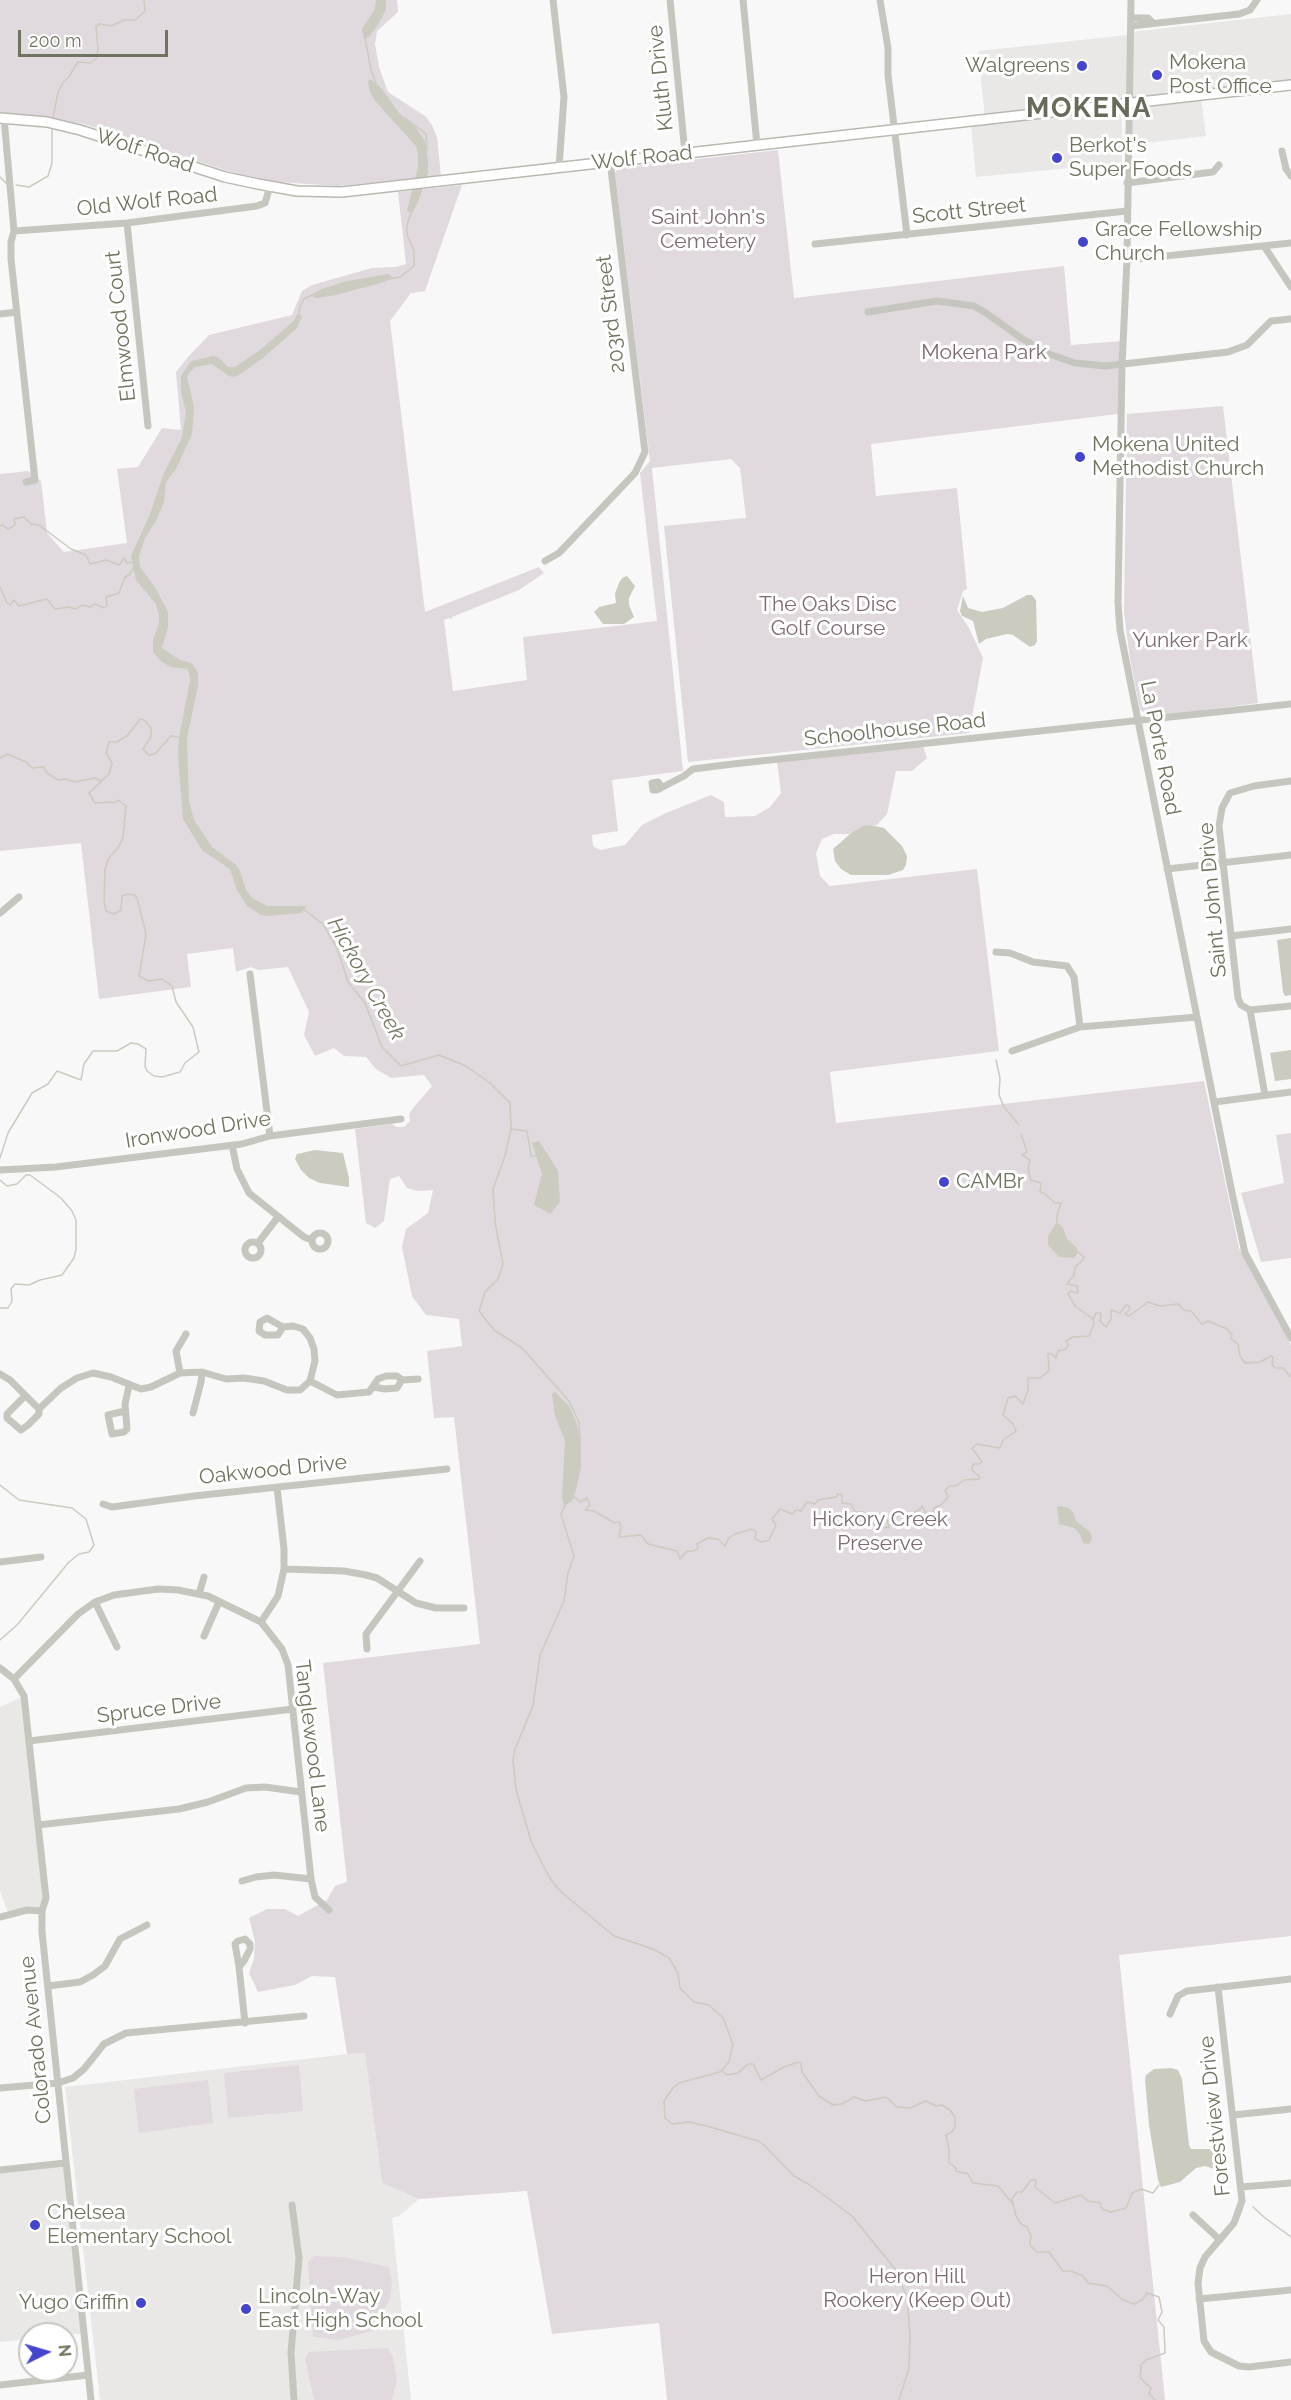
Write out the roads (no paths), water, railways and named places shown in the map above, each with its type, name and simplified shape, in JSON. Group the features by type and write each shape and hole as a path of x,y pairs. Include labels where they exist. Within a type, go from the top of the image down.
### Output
{"main road":[{"name":"Wolf Road","path":"2,118 47,122 118,141 225,177 297,191 342,192 1291,86"}],"street":[{"path":"553,0 564,97 559,167"},
{"name":"Kluth Drive","path":"670,0 685,153"},
{"path":"743,0 757,145"},
{"path":"880,0 888,48 888,75 907,235"},
{"name":"La Porte Road","path":"1131,0 1118,603 1122,644 1245,1253 1291,1338"},
{"path":"1131,22 1145,26 1152,22 1236,14 1250,10 1256,2"},
{"path":"2,118 14,231 11,242 11,259 35,480 26,482"},
{"path":"1282,151 1286,168 1291,176"},
{"name":"203rd Street","path":"545,561 559,552 635,473 642,463 645,452 610,161"},
{"path":"1127,183 1213,172 1219,165"},
{"name":"Old Wolf Road","path":"14,231 127,223 257,206 265,203 270,186"},
{"name":"Scott Street","path":"815,244 1126,211"},
{"name":"Elmwood Court","path":"127,223 148,426"},
{"path":"1127,260 1291,243"},
{"path":"1264,246 1291,287"},
{"path":"868,312 937,301 965,304 980,309 1021,338 1063,360 1096,366 1227,352 1247,345 1271,321 1291,319"},
{"path":"0,314 17,312"},
{"name":"Schoolhouse Road","path":"662,787 693,770 1291,704"},
{"name":"Saint John Drive","path":"1250,1010 1240,1005 1238,998 1219,826 1222,808 1230,793 1254,786 1291,781"},
{"path":"1167,869 1291,855"},
{"path":"0,913 19,897"},
{"path":"1231,936 1291,929"},
{"path":"996,952 1010,953 1033,962 1067,966 1074,977 1080,1028"},
{"path":"250,975 270,1136"},
{"path":"1265,1095 1250,1010 1291,1006"},
{"path":"1012,1051 1080,1028 1197,1017"},
{"path":"1215,1102 1291,1092"},
{"name":"Ironwood Drive","path":"0,1170 56,1167 232,1145 270,1136 401,1119"},
{"path":"232,1145 243,1185 278,1217 304,1237 312,1239"},
{"path":"258,1243 278,1217"},
{"path":"25,1396 7,1414 7,1418 18,1429 23,1430 39,1414 39,1409 61,1388 77,1377 93,1373 111,1377 141,1389 151,1387 180,1373 202,1372 226,1379 244,1378 264,1381 287,1390 300,1389 310,1381 315,1360 310,1338 303,1329 293,1326 283,1327"},
{"path":"180,1373 176,1351 186,1334"},
{"path":"193,1413 202,1372"},
{"path":"0,1374 10,1380 39,1409"},
{"path":"310,1381 337,1395 369,1392 378,1379 386,1376 397,1376 402,1380 418,1379"},
{"path":"373,1387 397,1388 402,1380"},
{"path":"125,1411 125,1399 129,1386"},
{"name":"Oakwood Drive","path":"103,1504 112,1507 447,1469"},
{"path":"261,1622 278,1596 284,1569 277,1487"},
{"path":"0,1562 42,1557"},
{"path":"367,1649 366,1634 420,1561"},
{"path":"284,1569 344,1570 377,1578 416,1603 436,1608 464,1608"},
{"path":"199,1594 204,1576"},
{"name":"Tanglewood Lane","path":"14,1678 78,1614 95,1602 119,1593 158,1589 199,1594 261,1622 282,1649 288,1665 311,1879 315,1897 328,1910"},
{"path":"95,1602 117,1647"},
{"path":"204,1636 219,1602"},
{"path":"0,1668 14,1678"},
{"name":"Colorado Avenue","path":"14,1678 24,1696 46,1898 42,1911 42,1932 91,2400"},
{"name":"Spruce Drive","path":"29,1742 293,1710"},
{"path":"38,1826 179,1809 208,1802 246,1788 265,1787 301,1792"},
{"path":"242,1881 274,1875 311,1879"},
{"path":"0,1917 27,1910 42,1911"},
{"path":"48,1986 80,1982 93,1975 105,1966 120,1939 147,1925"},
{"path":"239,1967 245,2023"},
{"path":"1170,2014 1178,1996 1183,1993 1291,1978"},
{"name":"Forestview Drive","path":"1218,1987 1242,2201 1234,2223 1205,2257 1200,2268 1198,2283 1204,2341 1211,2352 1233,2364 1244,2366 1291,2362"},
{"path":"0,2088 58,2083 73,2078 84,2069 104,2044 126,2033 304,2016"},
{"path":"1233,2115 1291,2109"},
{"path":"0,2170 65,2163"},
{"path":"1241,2187 1291,2183"},
{"path":"292,2205 300,2258 291,2353 294,2400"},
{"path":"1193,2215 1220,2240"},
{"path":"1199,2300 1291,2290"},
{"path":"0,2385 88,2375"}],"waterway":[{"path":"53,119 58,92 64,81 78,62 90,63 96,59 98,49 96,26 100,24 111,26 124,20 135,20 145,11 144,0"},
{"name":"Hickory Creek","path":"365,38 376,83"},
{"name":"Hickory Creek","path":"405,118 426,134 427,150"},
{"path":"16,185 29,187 48,176 52,163 52,126"},
{"path":"0,177 7,184"},
{"name":"Hickory Creek","path":"389,279 400,277 414,266 414,251 407,235 411,213"},
{"name":"Hickory Creek","path":"299,315 304,299 316,293"},
{"path":"0,526 8,529 15,525 14,519 24,517 31,524 39,525 71,549 86,555 90,564 106,560 119,565 124,558 127,563 133,562"},
{"path":"0,587 10,605 14,600 19,606 47,599 55,609 69,607 76,609 82,605 90,607 95,604 104,608 107,606 106,597 119,593 125,577 134,568"},
{"path":"0,1158 8,1133 32,1093 48,1084 57,1071 81,1080 84,1064 93,1051 117,1051 131,1043 138,1044 146,1049 147,1071 154,1076 162,1077 180,1072 185,1063 199,1052 193,1027 176,1002 172,986 162,979 148,981 139,976 146,934 137,898 135,895 128,894 122,896 121,910 114,914 106,911 105,869 109,858 123,838 126,806 118,800 95,803 89,793 109,774 112,763 106,753 109,742 117,742 128,735 140,719 151,728 151,737 143,749 149,755 155,754 171,736 178,737"},
{"path":"0,758 7,754 26,762 32,768 44,767 47,773 58,780 66,779 75,782 95,778 101,781"},
{"name":"Hickory Creek","path":"303,909 323,924 337,948 348,982 365,1003 382,1047 401,1066 439,1055 466,1066 490,1083 510,1103 511,1129 505,1156 493,1189 495,1222 503,1264 498,1279 485,1292 479,1311 494,1330 522,1348 569,1401 579,1422 580,1442"},
{"path":"996,1060 1000,1078 999,1095 1004,1107 1019,1125"},
{"path":"511,1129 527,1131 531,1156 536,1156"},
{"path":"1021,1134 1027,1152 1022,1155 1030,1160 1028,1169 1031,1180 1041,1183 1040,1192 1055,1203 1061,1203 1057,1222"},
{"path":"0,1180 7,1186 17,1184 26,1175 30,1175 61,1198 76,1220 74,1258 62,1275 29,1285 15,1284 11,1289 12,1301 8,1308 0,1308"},
{"path":"572,1497 580,1502 587,1498 590,1505 585,1510 594,1511 615,1523 619,1522 621,1527 619,1537 641,1535 648,1544 677,1551 680,1559 687,1551 694,1551 698,1548 697,1544 708,1538 718,1539 725,1546 729,1538 735,1534 752,1529 756,1532 755,1539 761,1542 769,1540 776,1525 772,1519 780,1509 792,1514 796,1510 801,1511 807,1502 815,1504 818,1500 836,1497 838,1494 842,1495 842,1503 851,1504 855,1512 863,1512 869,1516 876,1529 889,1527 887,1521 896,1518 902,1512 912,1514 922,1506 928,1516 948,1497 945,1490 950,1486 956,1486 964,1480 979,1479 980,1477 972,1470 973,1464 982,1462 972,1448 977,1444 1000,1448 1003,1440 1016,1431 1013,1424 1003,1415 1008,1398 1015,1396 1023,1404 1028,1390 1028,1378 1040,1378 1049,1371 1048,1354 1056,1358 1058,1351 1066,1349 1068,1345 1066,1341 1073,1337 1089,1336 1094,1324 1093,1319 1075,1306 1068,1294 1070,1291 1078,1293 1077,1286 1067,1284 1074,1275 1075,1267 1083,1260 1084,1257 1078,1252"},
{"path":"1094,1318 1096,1313 1101,1313 1100,1321 1106,1327 1111,1319 1111,1310 1120,1313 1126,1305 1130,1309 1125,1314 1129,1316 1148,1302 1160,1306 1178,1304 1184,1310 1191,1311 1202,1324 1208,1321 1227,1329 1232,1335 1231,1339 1238,1344 1240,1356 1245,1363 1260,1362 1271,1356 1275,1368 1283,1368 1291,1377"},
{"path":"0,1485 19,1500 72,1508 86,1519 94,1545 89,1552 79,1554 69,1562 17,1625 0,1640"},
{"name":"Hickory Creek","path":"565,1505 561,1514 574,1556 568,1573 564,1601 540,1655 533,1706 515,1749 513,1760 516,1790 531,1841 549,1877 560,1891 614,1936 653,1949 669,1958 678,1973 680,1988 694,2002 709,2005 723,2018 733,2044 729,2062 720,2072 679,2083 673,2088 664,2101 665,2118 672,2124 689,2122 758,2141 794,2176 852,2216 895,2269 907,2297 910,2335 909,2368 899,2400"},
{"path":"722,2071 727,2075 738,2073 748,2064 753,2064 761,2080 798,2062 801,2064 802,2072 819,2096 833,2105 842,2104 854,2097 865,2101 886,2097 897,2107 910,2108 926,2101 936,2106 942,2105 955,2117 955,2127 946,2135 949,2163 956,2168 956,2171 968,2174 973,2183 998,2186 1013,2204"},
{"path":"1214,2167 1228,2182"},
{"path":"1155,2400 1149,2394 1151,2388 1140,2378 1141,2365 1146,2360 1165,2353 1164,2327 1158,2320 1162,2312 1159,2297 1147,2293 1142,2300 1134,2304 1123,2300 1107,2286 1088,2283 1083,2276 1071,2271 1063,2271 1049,2252 1037,2252 1030,2245 1031,2236 1027,2227 1021,2224 1016,2216 1012,2199 1017,2192 1022,2192 1031,2180 1036,2180 1035,2187 1055,2203 1081,2195 1088,2201 1100,2203 1102,2209 1111,2212 1126,2208 1132,2193 1141,2189 1153,2193 1159,2185"},
{"path":"1253,2207 1291,2237"}],"place":[{"name":"Walgreens","path":"1082,66"},
{"name":"Mokena Post Office","path":"1157,75"},
{"name":"Berkot's Super Foods","path":"1057,158"},
{"name":"Grace Fellowship Church","path":"1083,242"},
{"name":"Mokena United Methodist Church","path":"1080,457"},
{"name":"CAMBr","path":"944,1182"},
{"name":"Chelsea Elementary School","path":"35,2225"},
{"name":"Yugo Griffin","path":"141,2303"},
{"name":"Lincoln-Way East High School","path":"246,2309"}],"district":[{"name":"MOKENA","path":"1089,109"}],"park label":[{"name":"Saint John's Cemetery","path":"708,230"},
{"name":"Mokena Park","path":"984,353"},
{"name":"The Oaks Disc Golf Course","path":"828,617"},
{"name":"Yunker Park","path":"1190,641"},
{"name":"Hickory Creek Preserve","path":"880,1532"},
{"name":"Heron Hill Rookery (Keep Out)","path":"917,2289"}]}
